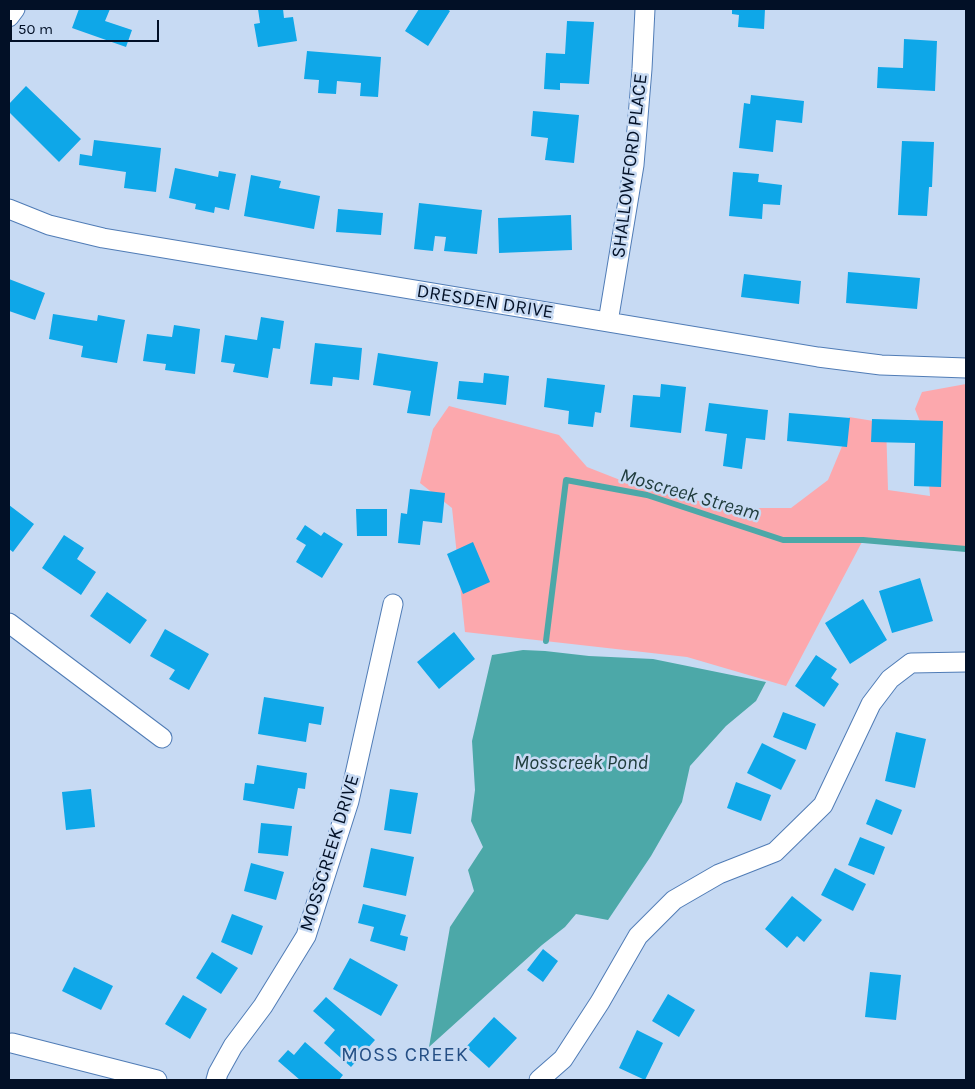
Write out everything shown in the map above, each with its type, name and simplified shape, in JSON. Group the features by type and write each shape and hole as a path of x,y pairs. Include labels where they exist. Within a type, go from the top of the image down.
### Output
{"street":[{"path":"9,17 15,9"},
{"name":"SHALLOWFORD PLACE","path":"608,322 634,165 645,9"},
{"name":"DRESDEN DRIVE","path":"9,209 49,225 103,238 818,357 881,366 966,368"},
{"name":"MOSSCREEK DRIVE","path":"216,1080 233,1046 263,1006 306,936 349,801 393,604"},
{"path":"9,623 162,738"},
{"path":"539,1080 563,1059 600,1002 638,936 674,900 719,874 775,852 823,805 871,704 890,679 911,664 966,662"},
{"path":"12,1044 157,1080"}],"shaded area":[{"path":"966,384 966,549 863,540 786,686 687,657 465,632 452,508 420,483 433,429 449,406 559,435 587,467 638,487 729,508 791,508 828,480 843,444 849,417 886,423 888,490 930,496 925,434 915,409 922,392"}],"water":[{"name":"Mosscreek Pond","path":"523,650 653,659 766,682 756,701 726,726 690,766 682,802 651,856 608,920 576,914 565,927 542,945 429,1047 450,927 474,891 468,870 483,847 471,821 475,790 472,741 492,655"}],"building":[{"path":"79,9 110,9 105,21 132,30 126,47 72,28"},
{"path":"258,9 283,9 284,18 293,17 297,41 258,47 254,24 260,23"},
{"path":"419,9 447,9 450,11 428,46 405,31"},
{"path":"732,9 765,9 764,29 738,27 739,15 732,14"},
{"path":"567,21 594,22 589,84 560,83 560,90 544,89 546,53 565,54"},
{"path":"904,39 937,41 935,91 877,88 878,67 903,68"},
{"path":"307,51 381,57 378,97 360,96 361,83 337,81 336,94 318,93 319,80 304,79"},
{"path":"26,86 81,139 59,162 9,112 9,104"},
{"path":"751,95 804,101 802,123 776,120 773,152 739,148 744,103 750,104"},
{"path":"533,111 579,115 574,163 545,160 548,138 531,136"},
{"path":"94,140 161,148 156,192 124,188 126,172 79,165 80,154 92,156"},
{"path":"902,141 934,142 932,187 929,187 927,216 898,215"},
{"path":"175,168 218,177 219,171 236,174 229,210 215,207 214,213 195,209 196,204 169,198"},
{"path":"733,172 759,174 758,182 782,185 780,205 763,204 762,219 729,216"},
{"path":"251,175 281,181 279,188 320,196 314,229 244,216"},
{"path":"419,203 482,210 477,254 444,251 446,237 435,236 433,251 414,249"},
{"path":"338,209 383,213 381,235 336,232"},
{"path":"571,215 572,250 499,253 498,218"},
{"path":"848,272 920,278 917,309 846,303"},
{"path":"744,274 801,281 799,304 741,297"},
{"path":"9,279 45,293 35,320 9,311"},
{"path":"53,314 97,321 98,315 125,320 117,363 81,357 83,346 49,339"},
{"path":"261,317 284,321 280,349 273,348 268,378 233,372 235,364 221,362 225,335 257,340"},
{"path":"174,325 200,329 195,374 165,370 166,364 143,361 147,334 172,337"},
{"path":"315,343 362,348 359,380 333,377 332,386 310,384"},
{"path":"378,353 438,362 430,416 407,413 411,391 373,385"},
{"path":"484,373 509,376 506,405 457,399 459,381 483,383"},
{"path":"547,378 605,385 601,413 595,412 593,427 568,424 569,411 544,407"},
{"path":"661,384 686,387 681,433 630,427 633,395 660,397"},
{"path":"709,403 768,410 765,440 746,438 742,469 723,466 727,434 705,431"},
{"path":"789,413 850,418 847,447 787,441"},
{"path":"872,419 943,421 941,487 914,486 915,443 871,442"},
{"path":"410,489 445,493 442,523 423,521 420,545 398,543 401,513 407,514"},
{"path":"9,505 34,524 13,552 9,549"},
{"path":"356,509 387,509 387,536 357,536"},
{"path":"305,525 321,536 324,532 343,544 322,578 296,562 306,545 296,539"},
{"path":"64,535 84,548 77,559 96,572 81,595 42,568"},
{"path":"473,542 490,582 463,594 447,554"},
{"path":"920,578 933,621 892,633 879,591"},
{"path":"107,592 147,620 130,644 90,616"},
{"path":"863,599 887,640 850,664 825,623"},
{"path":"165,629 209,654 189,690 169,679 175,670 150,656"},
{"path":"454,632 475,659 439,689 417,662"},
{"path":"816,655 837,669 831,678 839,684 824,707 795,686"},
{"path":"264,697 324,707 321,725 309,723 306,742 258,734"},
{"path":"783,712 816,724 806,750 773,737"},
{"path":"896,732 926,739 915,788 885,781"},
{"path":"762,743 796,760 781,790 747,773"},
{"path":"257,765 307,773 305,789 298,788 294,809 243,800 245,783 254,784"},
{"path":"736,782 771,795 761,821 727,808"},
{"path":"91,789 95,827 66,830 62,792"},
{"path":"390,789 418,793 411,834 384,830"},
{"path":"876,799 902,810 892,835 866,824"},
{"path":"261,823 292,826 288,856 258,853"},
{"path":"860,837 885,847 874,875 848,865"},
{"path":"371,848 414,857 406,896 363,887"},
{"path":"251,863 284,872 276,900 244,891"},
{"path":"835,868 866,884 853,911 821,895"},
{"path":"792,896 822,920 804,942 797,936 787,948 765,929"},
{"path":"363,904 406,915 400,935 408,937 405,951 370,941 374,927 358,923"},
{"path":"232,914 263,926 252,955 221,942"},
{"path":"543,949 558,961 543,982 527,970"},
{"path":"212,952 238,968 221,994 196,978"},
{"path":"350,958 398,985 381,1016 333,989"},
{"path":"74,967 113,986 101,1010 62,991"},
{"path":"870,972 901,975 896,1020 865,1017"},
{"path":"668,994 695,1010 679,1037 652,1021"},
{"path":"183,995 207,1009 190,1039 165,1024"},
{"path":"326,997 375,1040 351,1067 324,1043 335,1030 313,1011"},
{"path":"494,1017 517,1038 489,1068 466,1047"},
{"path":"637,1030 663,1043 645,1080 619,1068"},
{"path":"305,1042 343,1075 339,1080 300,1080 278,1061 288,1050 294,1055"}],"waterway":[{"name":"Moscreek Stream","path":"546,641 566,480 647,495 783,540 863,540 966,549"}],"district":[{"name":"MOSS CREEK","path":"405,1055"}]}
